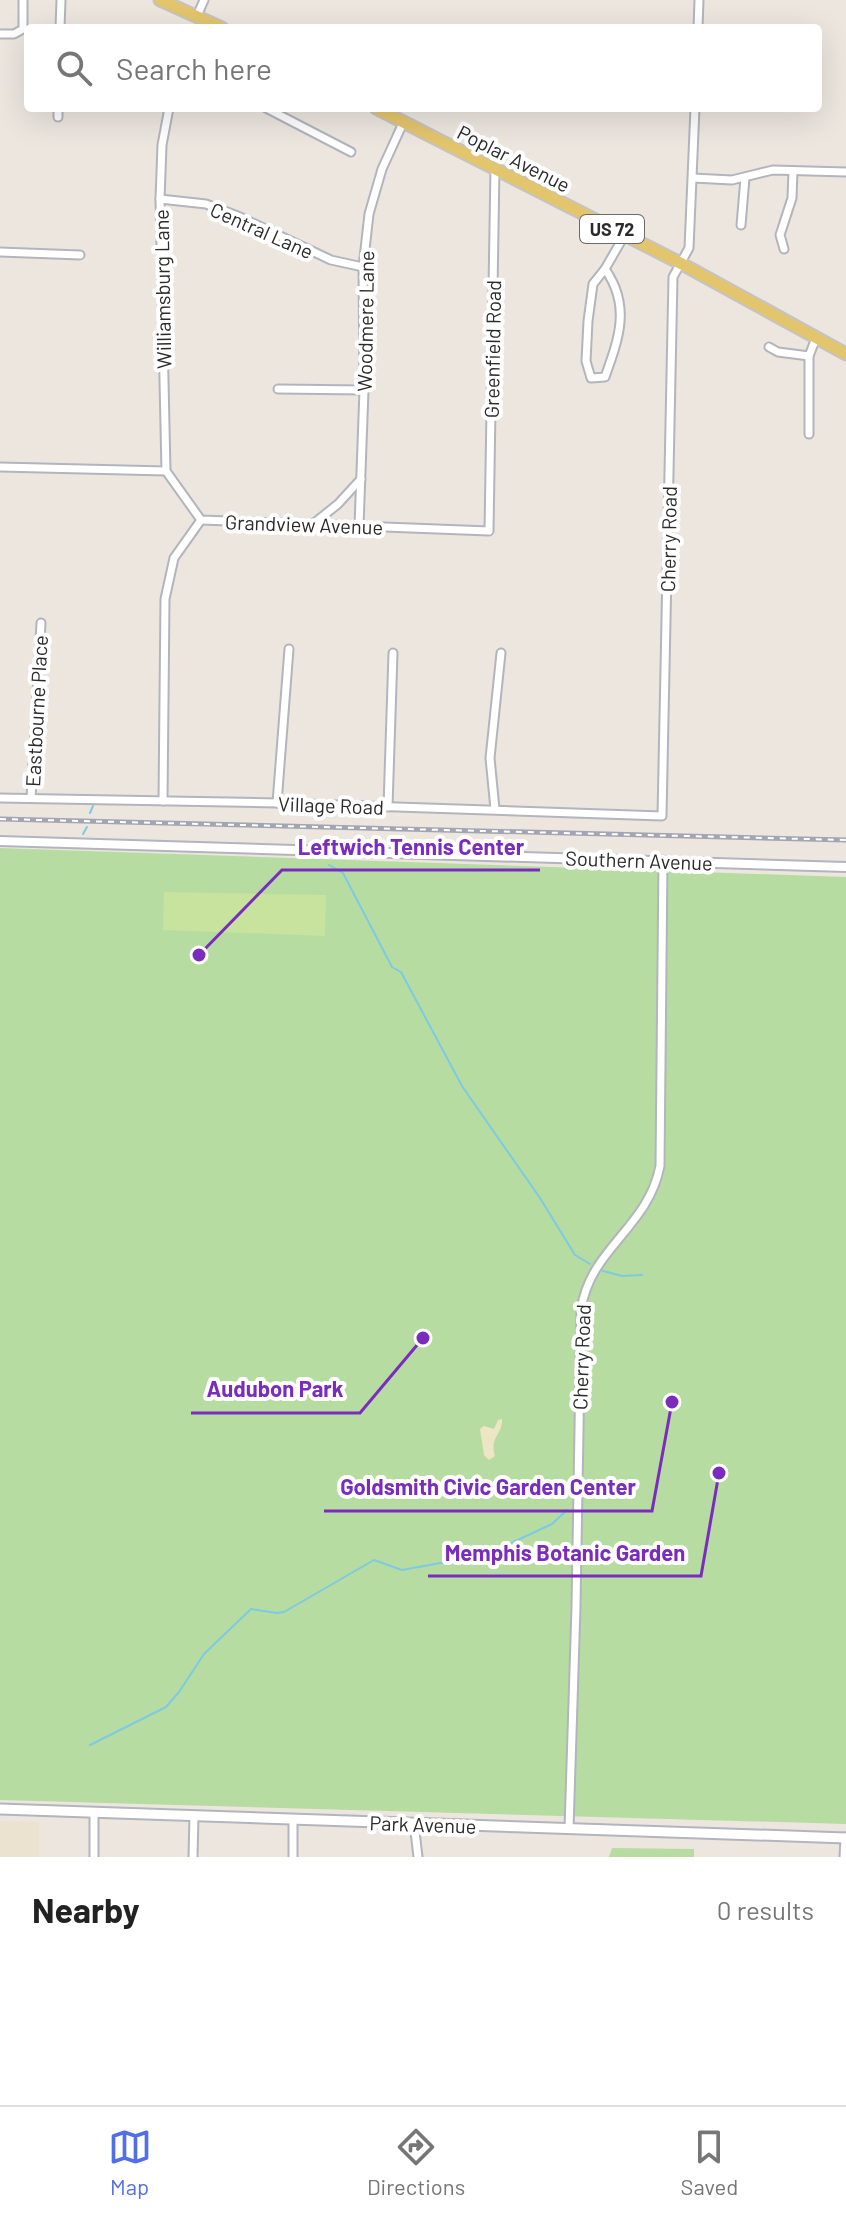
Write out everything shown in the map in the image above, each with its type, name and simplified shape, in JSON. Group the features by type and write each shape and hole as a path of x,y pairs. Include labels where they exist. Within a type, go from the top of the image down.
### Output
{"main road":[{"path":"160,0 202,21"},
{"name":"Poplar Avenue","path":"383,112 682,264 846,354"},
{"name":"Park Avenue","path":"0,1809 846,1838"},
{"path":"845,1857 846,1838"}],"street":[{"path":"0,34 14,34 23,29 23,0"},
{"path":"60,24 61,0"},
{"path":"202,21 204,0"},
{"path":"698,24 699,0"},
{"name":"Williamsburg Lane","path":"166,471 160,199 162,145 168,112"},
{"path":"274,112 351,152"},
{"path":"287,119 291,112"},
{"name":"Cherry Road","path":"662,816 673,277 689,248 695,112"},
{"name":"Woodmere Lane","path":"359,526 364,390 363,267 369,214 382,169 403,123"},
{"name":"Greenfield Road","path":"489,531 495,168"},
{"path":"693,178 732,180 773,170 846,172"},
{"path":"784,249 780,235 792,198 793,171"},
{"path":"741,225 745,178"},
{"name":"Central Lane","path":"160,199 206,204 331,260 363,267"},
{"path":"605,269 616,285 622,309 616,347 605,377 591,378 586,361 593,284 624,236"},
{"path":"0,252 80,255"},
{"path":"809,434 809,356 816,338"},
{"path":"769,347 780,352 809,356"},
{"path":"278,389 364,390"},
{"path":"0,467 166,471"},
{"name":"Grandview Avenue","path":"166,471 201,520 489,531"},
{"path":"313,524 338,504 361,479"},
{"path":"163,801 165,599 174,558 201,520"},
{"name":"Eastbourne Place","path":"31,798 41,623"},
{"path":"277,803 289,649"},
{"path":"388,807 393,653"},
{"path":"495,809 490,758 501,653"},
{"name":"Village Road","path":"0,798 277,803 662,816"},
{"name":"Southern Avenue","path":"0,841 846,867"},
{"name":"Cherry Road","path":"569,1829 581,1310 592,1271 635,1222 656,1187 660,1166 663,860"},
{"path":"94,1812 94,1857"},
{"path":"193,1857 194,1816"},
{"path":"293,1819 293,1857"},
{"path":"414,1823 418,1857"}],"shaded area":[{"path":"0,1821 39,1822 39,1857 0,1857"}],"green space":[{"path":"0,848 846,877 846,1824 0,1800"},
{"path":"164,892 326,895 325,936 163,930"},
{"path":"612,1848 694,1849 694,1857 609,1857"}],"sand":[{"path":"502,1419 494,1444 495,1456 489,1460 484,1455 480,1429 484,1426 494,1429 498,1420"}],"waterway":[{"path":"90,813 93,806"},
{"path":"83,834 87,827"},
{"path":"329,865 343,873 392,967 401,972 462,1086 540,1198 575,1255 590,1264"},
{"path":"600,1270 622,1276 642,1275"},
{"path":"90,1745 166,1707 204,1654 251,1609 284,1612 374,1560 402,1570 468,1558 509,1544 552,1524 567,1510"}],"railway":[{"path":"0,819 846,840"}],"place":[{"name":"Leftwich Tennis Center","path":"199,955"},
{"name":"Audubon Park","path":"423,1338"},
{"name":"Goldsmith Civic Garden Center","path":"672,1402"},
{"name":"Memphis Botanic Garden","path":"719,1473"}]}
